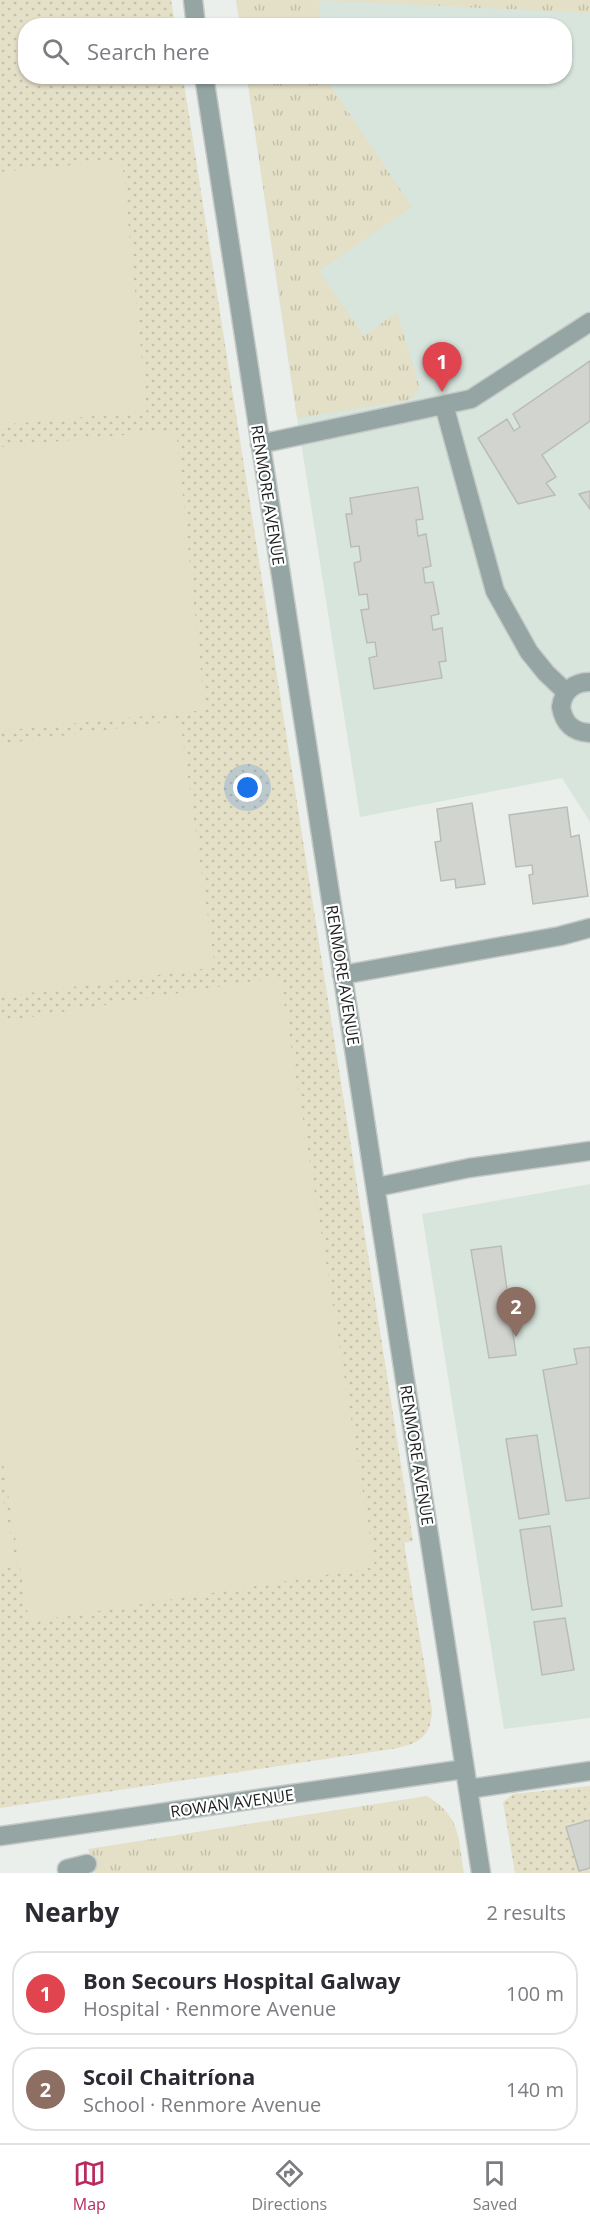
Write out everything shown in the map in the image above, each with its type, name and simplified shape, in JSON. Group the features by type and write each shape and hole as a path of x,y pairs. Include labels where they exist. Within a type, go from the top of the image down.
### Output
{"street":[{"path":"193,0 195,18"},
{"name":"RENMORE AVENUE","path":"205,84 482,1873"},
{"path":"260,444 471,399 590,322"},
{"path":"444,405 495,591 529,652 566,692"},
{"path":"590,682 576,684 566,692 561,707 568,726 576,731 590,733"},
{"path":"342,975 560,936 590,928"},
{"path":"377,1187 469,1168 590,1150"},
{"name":"ROWAN AVENUE","path":"0,1836 465,1769"},
{"path":"468,1789 590,1771"},
{"path":"68,1871 87,1863"}],"shaded area":[{"path":"236,0 590,0 590,822 562,778 360,817 289,366 248,84 572,84 572,18 239,18"},
{"path":"590,1184 590,1718 504,1729 422,1214"}],"green space":[{"path":"0,0 171,0 174,18 18,18 18,84 184,84 413,1541 404,1543 432,1710 427,1732 419,1740 398,1748 0,1808"},
{"path":"236,0 319,0 320,18 239,18"},
{"path":"319,0 590,0 590,13"},
{"path":"248,84 330,84 412,207 319,271 364,336 397,312 419,386 417,393 410,400 297,418"},
{"path":"122,160 147,411 0,425 0,172"},
{"path":"176,430 205,710 0,731 0,447"},
{"path":"180,720 215,967 0,997 0,744"},
{"path":"280,977 375,1567 29,1622 0,1445 0,1022"},
{"path":"0,1485 17,1566 0,1570"},
{"path":"590,1786 590,1873 515,1873 503,1802 513,1794"},
{"path":"427,1796 438,1804 452,1820 459,1838 464,1873 95,1873 88,1849"}],"building":[{"path":"590,361 590,421 542,455 556,477 546,483 555,495 518,504 478,438 507,419 514,431 520,427 513,414"},
{"path":"418,487 423,519 416,520 418,536 426,534 431,566 423,568 425,583 433,582 439,614 431,616 433,630 442,628 446,661 439,662 442,678 374,689 369,658 377,656 375,642 367,643 361,610 369,609 367,594 359,595 354,563 361,561 359,546 351,547 346,514 352,514 350,498"},
{"path":"590,491 590,509 579,494"},
{"path":"472,803 485,884 456,888 455,879 441,881 435,842 441,841 437,809"},
{"path":"567,807 571,837 579,835 588,896 533,904 529,875 533,874 532,865 516,867 509,815"},
{"path":"501,1246 516,1355 489,1358 471,1250"},
{"path":"590,1347 590,1498 566,1501 543,1370 577,1364 574,1349"},
{"path":"537,1435 549,1514 519,1519 506,1439"},
{"path":"550,1526 562,1606 532,1610 520,1530"},
{"path":"565,1618 574,1670 542,1675 534,1622"},
{"path":"590,1820 590,1868 579,1871 566,1827"}],"place":[{"name":"Bon Secours Hospital Galway","path":"442,392"},
{"name":"Scoil Chaitríona","path":"516,1337"}]}
